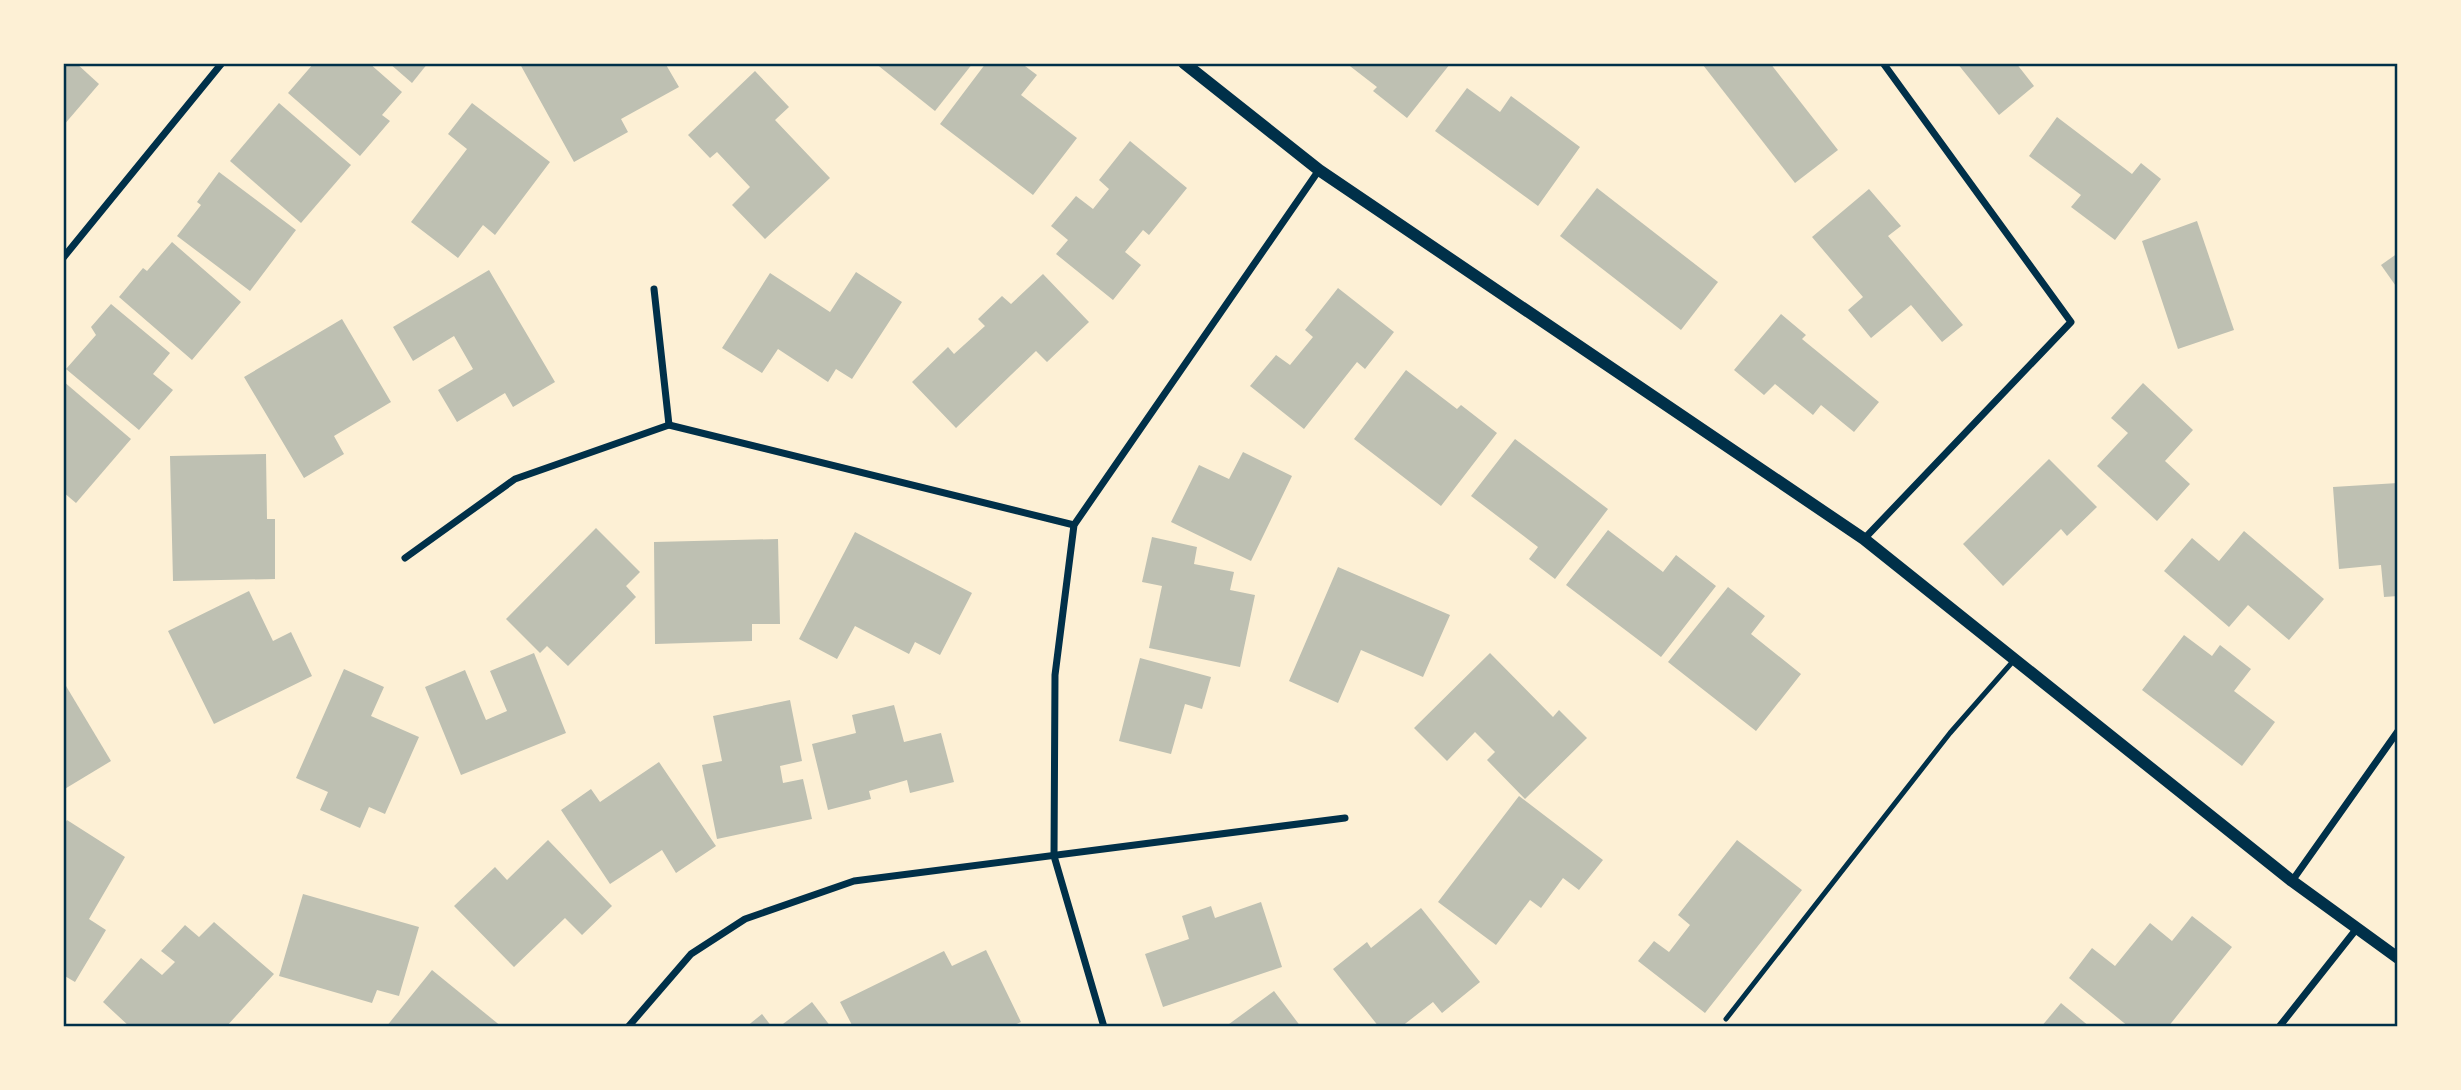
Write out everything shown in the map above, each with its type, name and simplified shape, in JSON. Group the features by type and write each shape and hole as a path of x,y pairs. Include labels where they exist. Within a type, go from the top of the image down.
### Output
{"street":[{"path":"63,258 222,63"},
{"path":"1184,63 1319,170 1864,539 2292,881 2359,927 2398,958"},
{"path":"1864,539 2071,322 1883,63"},
{"path":"1104,1027 1054,856 1055,676 1074,525 1319,170"},
{"path":"654,289 670,425"},
{"path":"405,558 515,479 670,425 1074,525"},
{"path":"2292,881 2398,731"},
{"path":"628,1027 691,954 745,919 854,881 1345,818"},
{"path":"2280,1027 2359,927"}],"lane":[{"path":"1726,1019 1950,733 2015,659"}],"building":[{"path":"63,63 76,63 99,84 63,126"},
{"path":"314,63 369,63 402,92 382,115 390,121 360,156 288,93"},
{"path":"389,63 428,63 412,83"},
{"path":"665,63 679,87 621,119 628,132 574,162 520,64"},
{"path":"875,63 973,63 935,111"},
{"path":"986,63 1021,63 1037,75 1021,95 1077,138 1033,195 940,124"},
{"path":"1346,63 1450,64 1407,118 1373,91 1377,87"},
{"path":"1770,63 1838,150 1795,183 1703,65"},
{"path":"1957,63 2016,63 2034,86 1999,115"},
{"path":"755,71 789,107 775,120 830,178 765,239 732,205 750,187 717,152 710,158 688,135"},
{"path":"1467,88 1500,112 1511,96 1580,147 1538,206 1435,131"},
{"path":"279,103 351,165 301,223 230,161"},
{"path":"472,103 550,162 495,235 483,225 458,258 411,222 467,149 448,134"},
{"path":"2057,117 2132,174 2141,163 2161,179 2115,240 2071,207 2081,195 2029,156"},
{"path":"1130,141 1187,188 1149,235 1143,230 1125,252 1141,265 1113,300 1056,254 1068,240 1051,226 1076,196 1093,209 1109,189 1099,180"},
{"path":"219,172 296,230 250,291 177,236 201,205 197,202"},
{"path":"1597,188 1718,282 1681,330 1560,236"},
{"path":"1869,189 1901,226 1888,236 1963,325 1942,342 1911,305 1871,338 1848,310 1863,297 1812,237"},
{"path":"2197,221 2234,330 2178,349 2142,241"},
{"path":"172,242 241,302 192,360 119,297 143,268 147,271"},
{"path":"2398,253 2398,289 2381,265"},
{"path":"489,270 555,382 513,407 505,393 457,422 438,390 473,369 454,336 413,361 393,327"},
{"path":"856,272 902,302 852,379 836,369 828,382 778,349 762,373 722,348 770,273 830,312"},
{"path":"1043,274 1089,322 1047,362 1036,351 956,428 912,382 948,347 954,354 985,326 978,319 1002,296 1011,304"},
{"path":"1338,288 1394,332 1365,369 1357,362 1304,429 1250,386 1276,355 1290,365 1313,337 1305,330"},
{"path":"111,304 170,353 153,374 173,390 139,430 66,369 96,335 91,327"},
{"path":"1781,314 1806,335 1802,339 1879,402 1854,432 1821,405 1813,415 1775,384 1764,395 1734,370"},
{"path":"342,319 391,402 334,436 344,454 304,478 244,377"},
{"path":"1406,370 1457,409 1461,405 1497,433 1441,506 1354,439"},
{"path":"63,381 131,439 76,503 63,492"},
{"path":"2143,383 2193,430 2165,461 2190,484 2157,521 2097,466 2128,433 2111,418"},
{"path":"1515,439 1608,509 1555,579 1529,559 1538,547 1471,496"},
{"path":"1243,452 1292,476 1251,561 1171,522 1199,465 1229,479"},
{"path":"266,454 267,519 275,519 275,579 173,581 170,456"},
{"path":"2049,459 2097,507 2067,536 2061,529 2003,586 1963,544"},
{"path":"2398,483 2398,596 2384,597 2381,565 2339,569 2333,487"},
{"path":"596,528 640,572 626,586 636,597 568,666 547,646 540,653 506,619"},
{"path":"1608,530 1663,572 1676,555 1716,586 1661,657 1566,585"},
{"path":"2244,531 2324,599 2289,640 2248,605 2229,627 2164,571 2192,538 2219,561"},
{"path":"855,532 972,593 940,655 915,642 909,654 855,626 837,659 799,639"},
{"path":"1152,537 1197,547 1194,564 1234,572 1230,590 1255,595 1240,667 1149,648 1162,586 1142,582"},
{"path":"778,539 780,624 752,624 752,641 655,644 654,542"},
{"path":"1338,567 1450,615 1423,677 1361,650 1338,703 1289,681"},
{"path":"1728,587 1765,616 1751,634 1801,674 1756,731 1668,662"},
{"path":"249,591 273,641 291,632 312,676 214,724 168,631"},
{"path":"2184,635 2212,656 2220,645 2251,669 2234,691 2275,722 2242,766 2142,690"},
{"path":"534,653 566,733 461,775 425,687 465,670 486,720 507,711 490,671"},
{"path":"1490,653 1553,717 1559,710 1587,738 1525,799 1487,760 1495,752 1475,732 1447,761 1414,728"},
{"path":"1140,658 1211,677 1202,709 1185,704 1171,754 1119,741"},
{"path":"344,669 384,687 371,716 419,737 385,814 369,807 360,828 320,810 328,792 296,778"},
{"path":"63,681 111,761 63,790"},
{"path":"790,700 802,761 780,766 783,783 803,779 812,819 717,839 702,765 722,761 713,716"},
{"path":"894,705 904,742 941,733 954,782 910,793 907,780 869,791 871,799 828,810 812,744 856,733 852,715"},
{"path":"659,762 716,846 676,873 662,850 610,884 561,810 591,789 600,802"},
{"path":"1519,796 1603,860 1579,890 1563,878 1541,908 1530,900 1496,945 1438,902"},
{"path":"67,820 125,857 89,919 106,930 75,982 63,975 63,827"},
{"path":"548,840 612,906 582,935 565,918 514,967 454,906 495,867 507,880"},
{"path":"1737,840 1802,890 1705,1013 1638,961 1654,941 1669,952 1690,925 1678,915"},
{"path":"303,894 419,927 399,996 377,990 372,1003 279,976"},
{"path":"1261,902 1282,967 1163,1007 1145,954 1189,939 1182,916 1211,906 1215,918"},
{"path":"1421,908 1480,982 1442,1013 1433,1002 1401,1027 1379,1027 1333,969 1367,942 1371,948"},
{"path":"2192,916 2232,947 2168,1027 2129,1027 2069,978 2092,948 2115,966 2150,923 2172,941"},
{"path":"214,922 274,974 226,1027 130,1027 103,1002 141,958 162,975 175,962 161,951 185,925 199,937"},
{"path":"986,950 1021,1022 1010,1027 853,1027 840,1002 944,951 952,966"},
{"path":"432,970 502,1027 386,1027"},
{"path":"1274,991 1301,1027 1225,1027"},
{"path":"812,1002 831,1027 779,1027"},
{"path":"2061,1003 2090,1027 2041,1027"},
{"path":"762,1014 772,1027 746,1027"}]}
